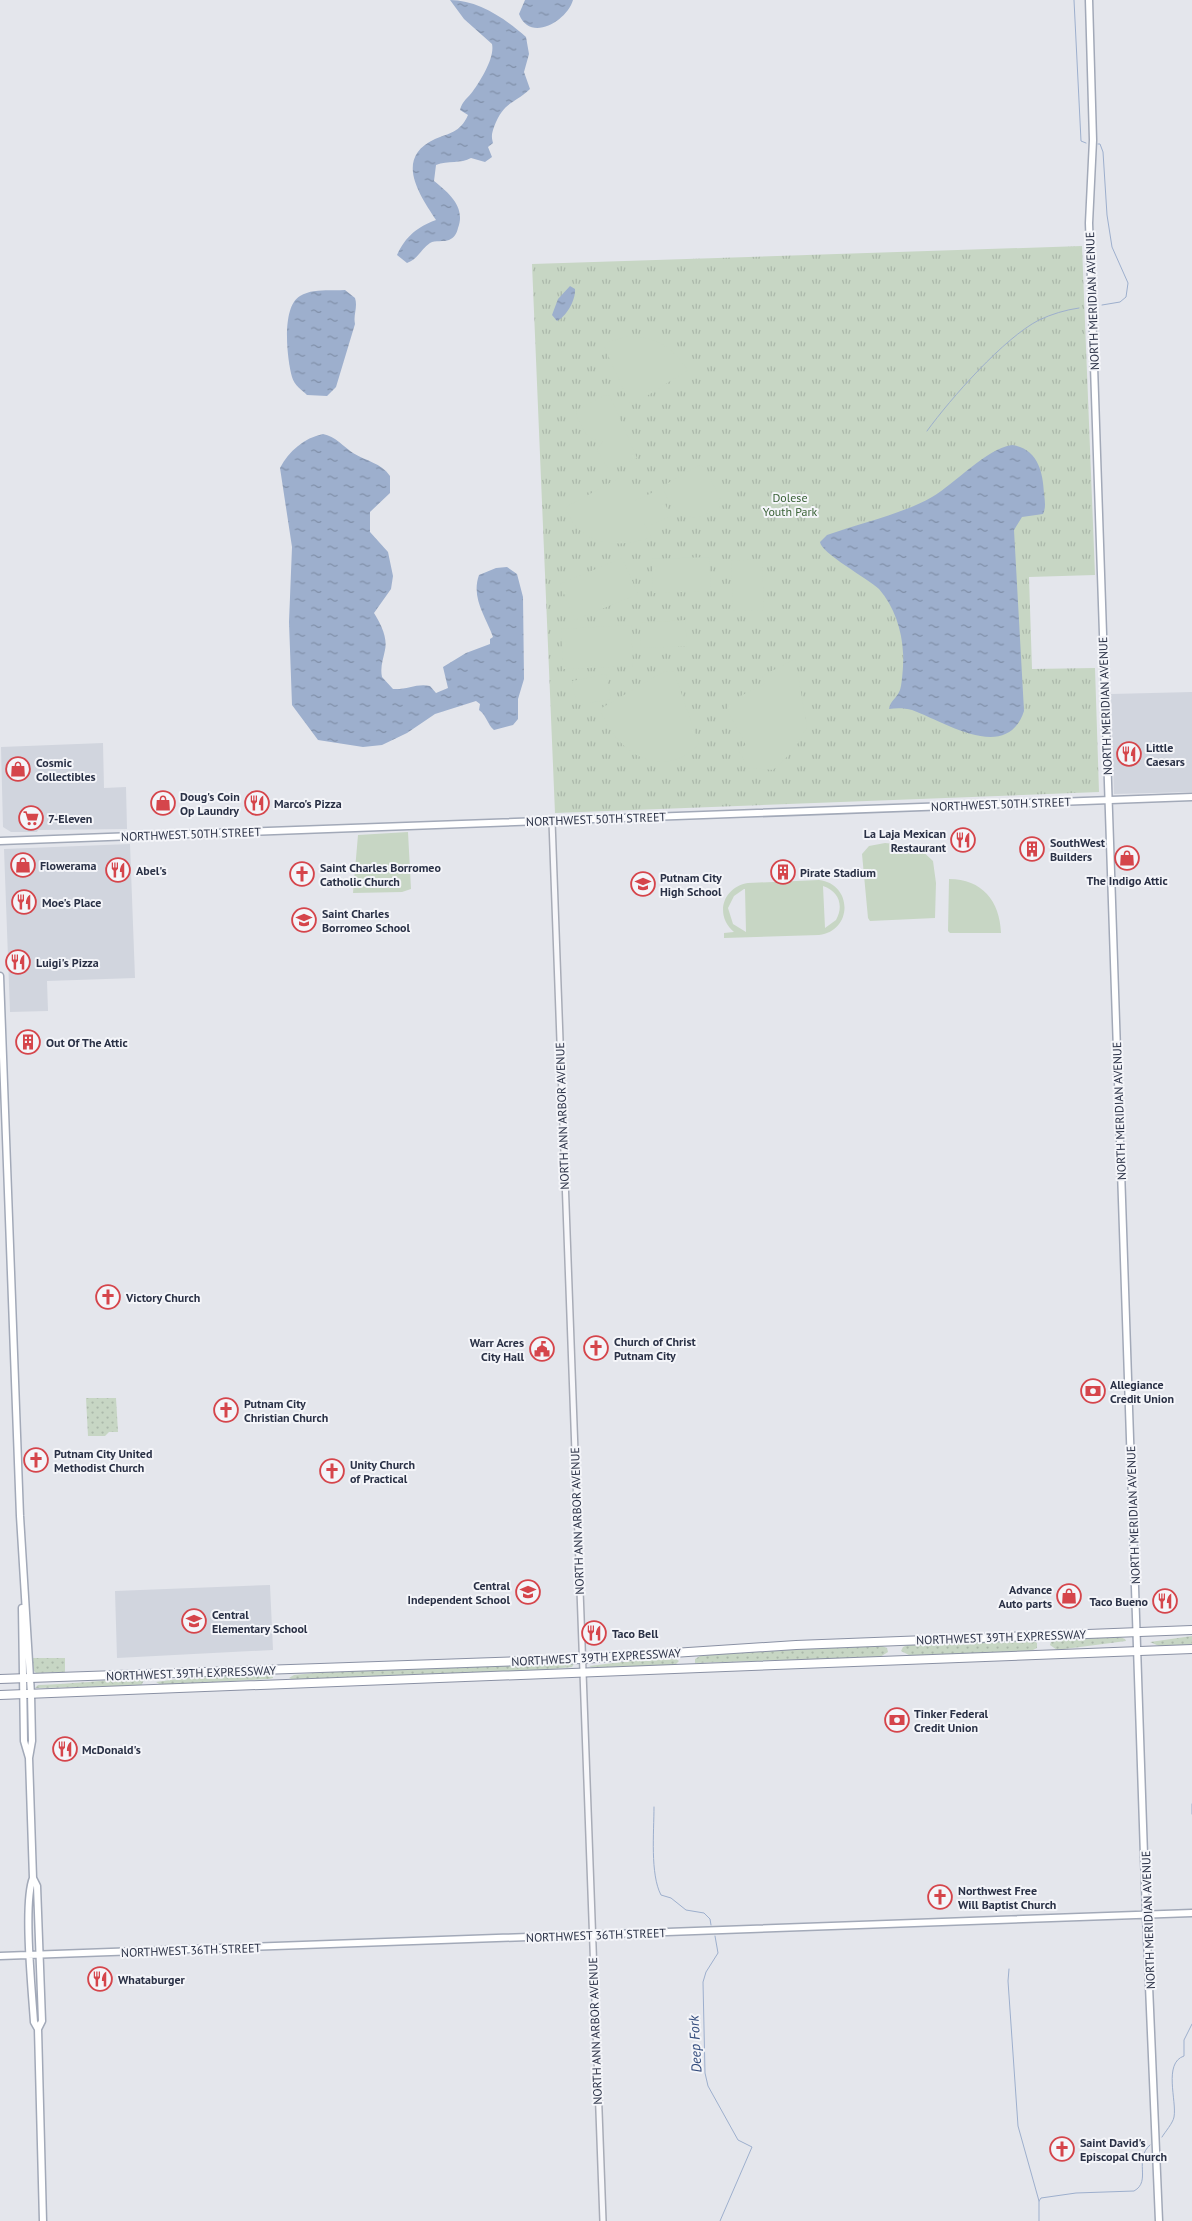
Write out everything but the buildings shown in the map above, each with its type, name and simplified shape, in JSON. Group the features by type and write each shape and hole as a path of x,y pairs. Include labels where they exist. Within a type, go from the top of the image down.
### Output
{"highway":[{"name":"NORTHWEST 39TH EXPRESSWAY","path":"0,1680 582,1659 796,1644 1192,1630"},
{"name":"NORTHWEST 39TH EXPRESSWAY","path":"0,1695 1192,1650"}],"main road":[{"name":"NORTH MERIDIAN AVENUE","path":"1088,0 1093,140 1089,223 1138,1632 1146,1915 1159,2221"},
{"name":"NORTHWEST 50TH STREET","path":"0,841 1192,797"},
{"path":"0,976 26,1679 31,1694 32,1741 29,1758 33,1878 30,1887 31,1955 34,2022 38,2029"},
{"path":"26,1679 22,1694 24,1741 29,1758"},
{"path":"33,1878 37,1886 42,2021 38,2029 43,2221"},
{"name":"NORTHWEST 36TH STREET","path":"0,1956 1192,1913"}],"street":[{"name":"NORTH ANN ARBOR AVENUE","path":"552,821 603,2221"}],"shaded area":[{"path":"1192,692 1192,792 1114,794 1111,694"},
{"path":"103,743 104,788 126,787 127,829 11,832 3,827 1,747"},
{"path":"130,844 135,978 47,981 48,1011 10,1012 4,849"},
{"name":"Central Elementary School","path":"270,1585 273,1650 117,1658 115,1591"}],"green space":[{"name":"Dolese Youth Park","path":"1082,246 1095,575 1029,577 1032,669 1095,668 1099,792 555,813 532,264"},
{"path":"625,337 644,338 661,344 675,354 688,370 634,404 629,402 603,344"},
{"path":"605,395 610,396 637,458 612,469 608,469 597,450 603,441 589,436 576,415 577,410"},
{"path":"699,465 705,467 723,505 702,516 688,516 676,510 668,499 663,486"},
{"path":"619,478 623,479 634,501 658,490 671,516 652,525 644,523 651,537 626,543 601,541 589,537 579,530 571,520 566,507"},
{"path":"709,557 711,591 653,593 652,559"},
{"path":"622,558 638,594 575,620 560,584"},
{"path":"762,559 764,610 733,611 731,561"},
{"path":"685,620 687,646 641,648 640,623"},
{"path":"631,625 633,666 563,669 561,629"},
{"path":"795,659 807,726 793,750 773,770 748,768 738,749 746,745 727,709 730,701 765,684 762,676"},
{"path":"665,671 674,672 699,744 685,755 670,761 655,761 641,757 628,749 607,724 600,709"},
{"path":"606,674 611,699 577,705 572,681"},
{"path":"408,832 411,889 402,892 353,893 358,835"},
{"path":"885,843 917,846 933,861 936,883 935,918 870,921 868,918 862,854 869,846"},
{"path":"949,879 971,883 987,894 997,911 1001,933 950,933 948,931"},
{"path":"819,880 830,883 843,898 843,917 830,932 819,935 724,938 724,933 734,932 724,918 723,910 727,896 732,890 748,883","holes":["823,886 833,891 840,904 836,920 825,928","745,889 746,932 733,924 728,908 734,896"]},
{"path":"86,1398 116,1398 118,1432 109,1432 105,1436 88,1436"},
{"path":"1117,1636 1126,1641 1057,1650 1050,1645 1051,1642 1058,1638"},
{"path":"1192,1636 1192,1645 1159,1646 1150,1642"},
{"path":"1030,1639 1037,1643 1037,1648 1031,1651 911,1656 901,1651 903,1647 910,1644"},
{"path":"880,1645 887,1648 888,1652 880,1657 695,1663 695,1659 700,1656 764,1650"},
{"path":"33,1658 65,1658 65,1672 36,1673 33,1670"},
{"path":"676,1659 679,1661 674,1666 595,1669 589,1666 639,1660"},
{"path":"569,1662 574,1664 572,1667 525,1672 294,1680 289,1678 294,1675 335,1671"},
{"path":"273,1675 273,1678 269,1679 161,1685 156,1682 200,1676"},
{"path":"141,1678 144,1680 141,1686 35,1688 38,1685"}],"water":[{"path":"450,0 471,3 481,7 501,17 526,37 529,54 524,72 530,89 501,112 492,133 493,143 488,147 492,157 485,162 471,158 436,165 434,181 445,190 458,207 460,220 458,230 454,237 449,240 430,243 414,259 407,263 397,255 404,242 418,229 436,220 417,188 413,166 415,156 423,147 435,139 454,132 465,121 468,115 460,110 461,107 487,68 492,49 492,44 464,19"},
{"path":"525,0 573,0 564,15 548,26 539,28 531,27 524,23 519,14"},
{"path":"570,286 575,289 572,303 564,316 557,321 552,315 558,299"},
{"path":"345,290 355,298 355,324 336,387 327,396 307,395 294,382 290,369 287,334 290,311 294,302 305,293"},
{"path":"323,434 335,439 353,453 378,465 390,476 390,493 370,512 370,532 388,552 393,576 391,589 374,613 381,626 386,645 382,677 393,689 425,685 430,686 436,693 448,688 443,667 466,653 490,644 490,639 493,637 478,599 477,583 479,575 496,568 507,567 517,574 523,597 524,679 518,699 518,719 513,725 494,730 479,710 480,704 476,701 435,714 407,733 382,745 363,747 318,740 292,705 289,622 292,547 280,468 288,456 303,442"},
{"path":"1012,445 1028,451 1037,463 1042,478 1045,507 1043,514 1022,517 1014,530 1024,711 1016,727 1004,735 989,737 957,729 912,710 889,709 900,690 903,666 901,636 893,611 879,589 836,559 822,547 820,542 827,535 921,503 941,491 992,453"}],"waterway":[{"path":"1074,0 1081,141 1086,143"},
{"path":"1098,144 1100,144 1103,152 1107,215 1112,247 1128,283 1126,297 1120,302 1102,305"},
{"path":"927,431 964,386 1010,340 1039,320 1059,312 1079,308"},
{"path":"1192,1804 1192,1814"},
{"name":"Deep Fork","path":"654,1807 654,1865 655,1876 661,1895 671,1898 686,1910 704,1913 710,1919 711,1925"},
{"name":"Deep Fork","path":"715,1936 718,1953 706,1972 703,1982 705,2073 708,2086 738,2140 752,2147 720,2221"},
{"path":"1009,1969 1008,1981 1018,2126 1039,2201"},
{"path":"1162,2137 1171,2125 1174,2117 1172,2083 1174,2066 1184,2056 1184,2040 1192,2024"},
{"path":"1039,2221 1039,2201 1041,2198 1076,2193 1134,2191 1142,2182 1143,2157 1150,2145"}],"place":[{"name":"Little Caesars","path":"1129,754"},
{"name":"Cosmic Collectibles","path":"18,769"},
{"name":"Doug's Coin Op Laundry","path":"163,803"},
{"name":"Marco's Pizza","path":"257,803"},
{"name":"7-Eleven","path":"31,818"},
{"name":"La Laja Mexican Restaurant","path":"963,840"},
{"name":"SouthWest Builders","path":"1032,849"},
{"name":"The Indigo Attic","path":"1127,858"},
{"name":"Flowerama","path":"23,865"},
{"name":"Abel's","path":"118,870"},
{"name":"Pirate Stadium","path":"783,872"},
{"name":"Saint Charles Borromeo Catholic Church","path":"302,874"},
{"name":"Putnam City High School","path":"643,884"},
{"name":"Moe's Place","path":"24,902"},
{"name":"Saint Charles Borromeo School","path":"304,920"},
{"name":"Luigi's Pizza","path":"18,962"},
{"name":"Out Of The Attic","path":"28,1042"},
{"name":"Victory Church","path":"108,1297"},
{"name":"Church of Christ Putnam City","path":"596,1348"},
{"name":"Warr Acres City Hall","path":"542,1349"},
{"name":"Allegiance Credit Union","path":"1093,1391"},
{"name":"Putnam City Christian Church","path":"226,1410"},
{"name":"Putnam City United Methodist Church","path":"36,1460"},
{"name":"Unity Church of Practical","path":"332,1471"},
{"name":"Central Independent School","path":"528,1592"},
{"name":"Advance Auto parts","path":"1069,1596"},
{"name":"Taco Bueno","path":"1165,1601"},
{"name":"Central Elementary School","path":"194,1621"},
{"name":"Taco Bell","path":"594,1633"},
{"name":"Tinker Federal Credit Union","path":"897,1720"},
{"name":"McDonald's","path":"65,1749"},
{"name":"Northwest Free Will Baptist Church","path":"940,1897"},
{"name":"Whataburger","path":"100,1979"},
{"name":"Saint David's Episcopal Church","path":"1062,2149"}]}
